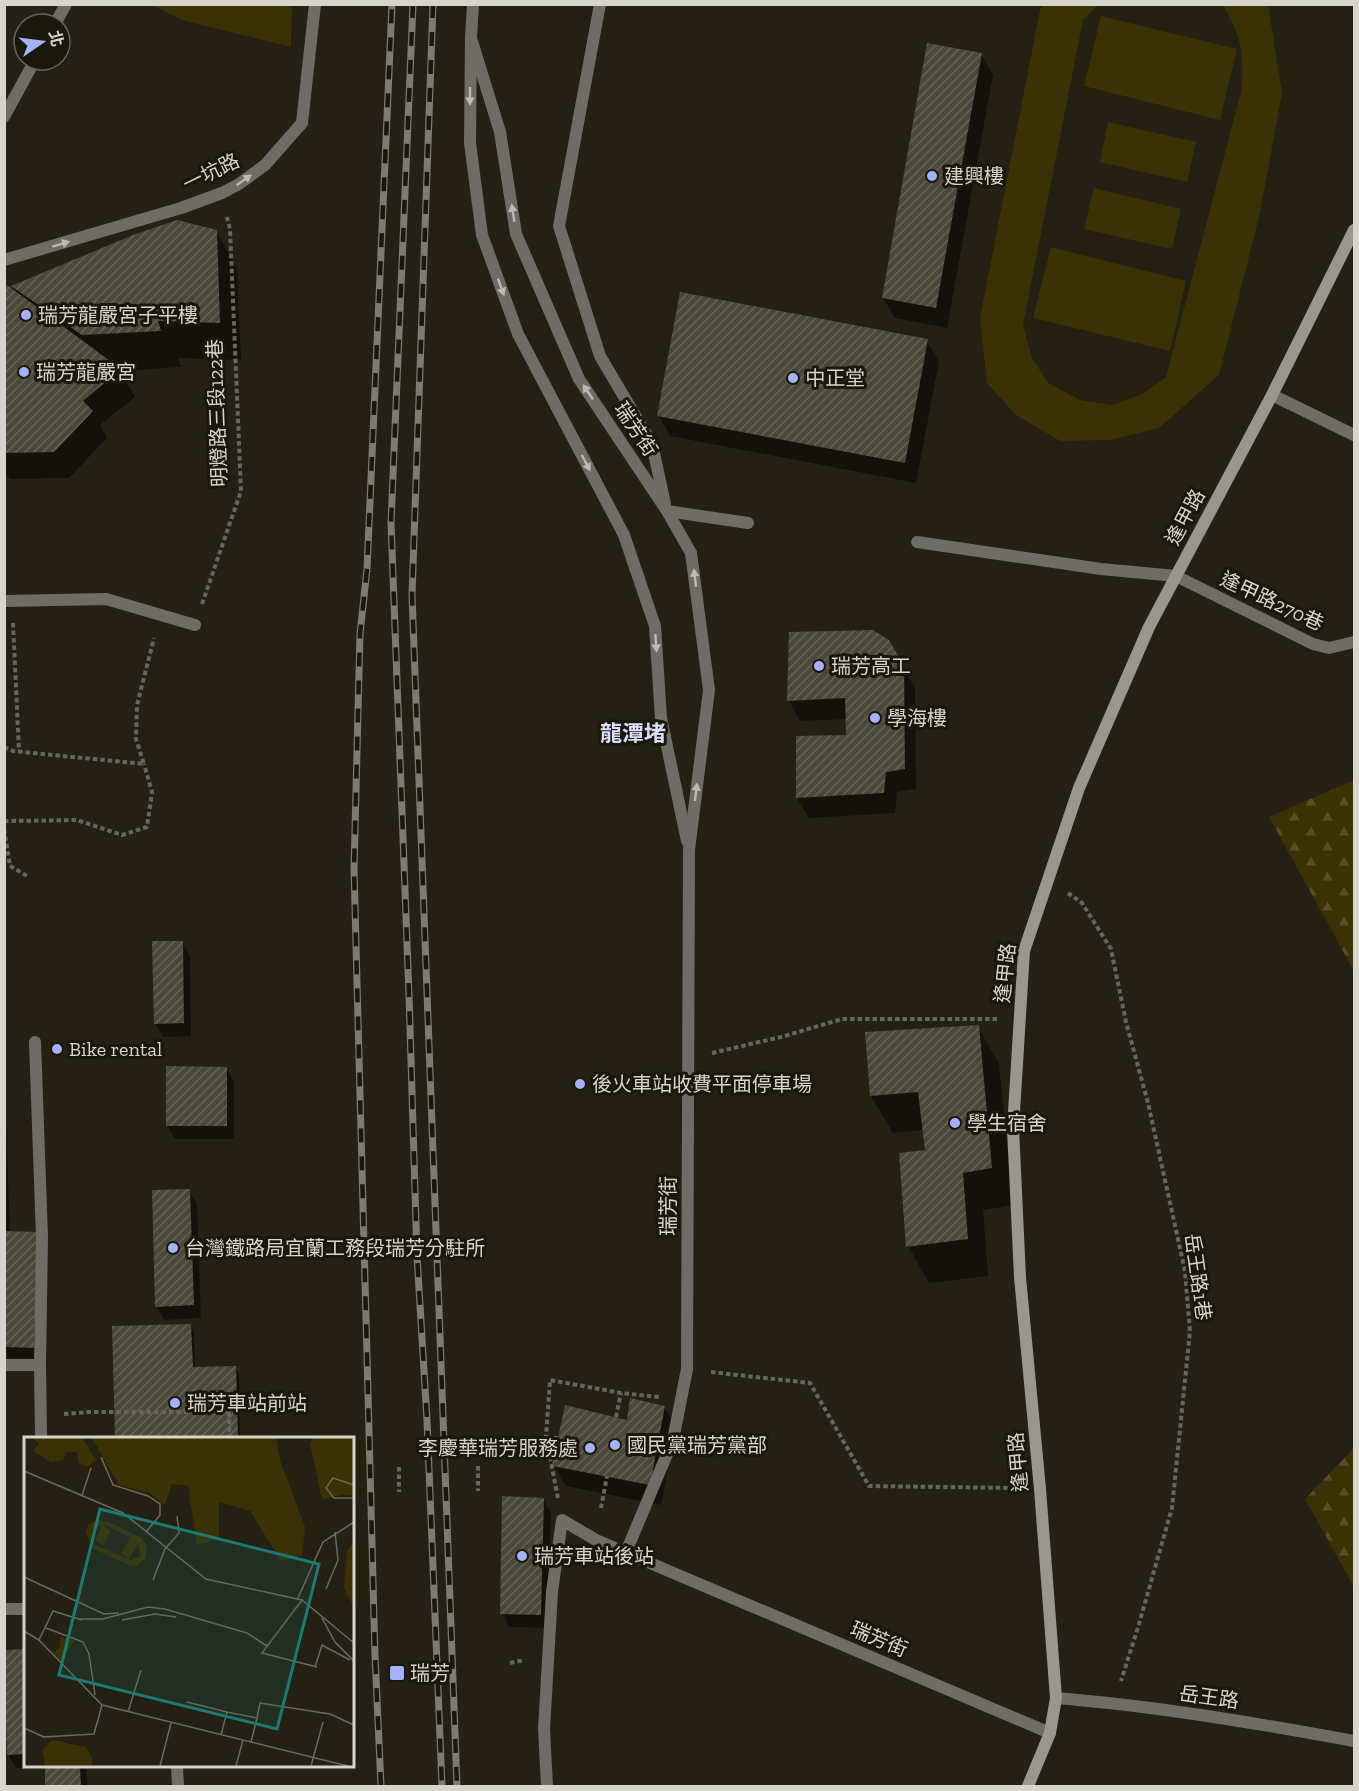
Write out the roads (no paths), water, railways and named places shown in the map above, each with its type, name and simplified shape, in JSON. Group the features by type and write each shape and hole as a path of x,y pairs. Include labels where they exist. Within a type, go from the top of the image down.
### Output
{"main road":[{"name":"逢甲路","path":"1028,1786 1050,1733 1056,1698 1041,1489 1020,1277 1016,1209 1013,1128 1024,951 1079,788 1149,627 1272,395 1354,230"}],"street":[{"name":"一坑路","path":"4,260 181,208 222,193 265,165 302,123 315,4"},
{"name":"瑞芳街","path":"473,4 470,143 482,234 518,334 624,535 655,626 661,718 688,850"},
{"path":"600,4 559,226 600,356 652,444 667,511 747,523"},
{"name":"瑞芳街","path":"471,38 500,132 516,234 579,379 667,511 691,553 709,690 688,850 687,1369 673,1440 626,1552"},
{"path":"4,117 28,72"},
{"path":"1272,395 1354,435"},
{"path":"917,542 1101,569 1176,576"},
{"name":"逢甲路270巷","path":"1176,576 1313,644 1329,648 1354,642"},
{"path":"8,601 106,599 195,624"},
{"path":"35,1042 42,1237 40,1437"},
{"path":"4,1365 40,1365"},
{"name":"瑞芳街","path":"547,1786 544,1729 552,1592 562,1520 582,1533 1050,1733"},
{"path":"4,1609 24,1608"},
{"name":"岳王路","path":"1056,1698 1114,1703 1250,1722 1354,1741"},
{"path":"177,1767 178,1786"}],"railway":[{"path":"381,1786 375,1656 354,869 360,634 367,569 392,4"},
{"path":"413,4 391,523 417,1256 427,1420 442,1786"},
{"path":"433,4 412,595 457,1786"}],"place":[{"name":"建興樓","path":"932,176"},
{"name":"瑞芳龍嚴宮子平樓","path":"26,315"},
{"name":"瑞芳龍嚴宮","path":"24,372"},
{"name":"中正堂","path":"793,378"},
{"name":"瑞芳高工","path":"819,666"},
{"name":"學海樓","path":"875,718"},
{"name":"Bike rental","path":"57,1049"},
{"name":"後火車站收費平面停車場","path":"580,1084"},
{"name":"學生宿舍","path":"955,1123"},
{"name":"台灣鐵路局宜蘭工務段瑞芳分駐所","path":"173,1248"},
{"name":"瑞芳車站前站","path":"175,1403"},
{"name":"國民黨瑞芳黨部","path":"615,1445"},
{"name":"李慶華瑞芳服務處","path":"590,1448"},
{"name":"瑞芳車站後站","path":"522,1556"},
{"name":"瑞芳","path":"397,1673"}],"district":[{"name":"龍潭堵","path":"633,733"}]}
